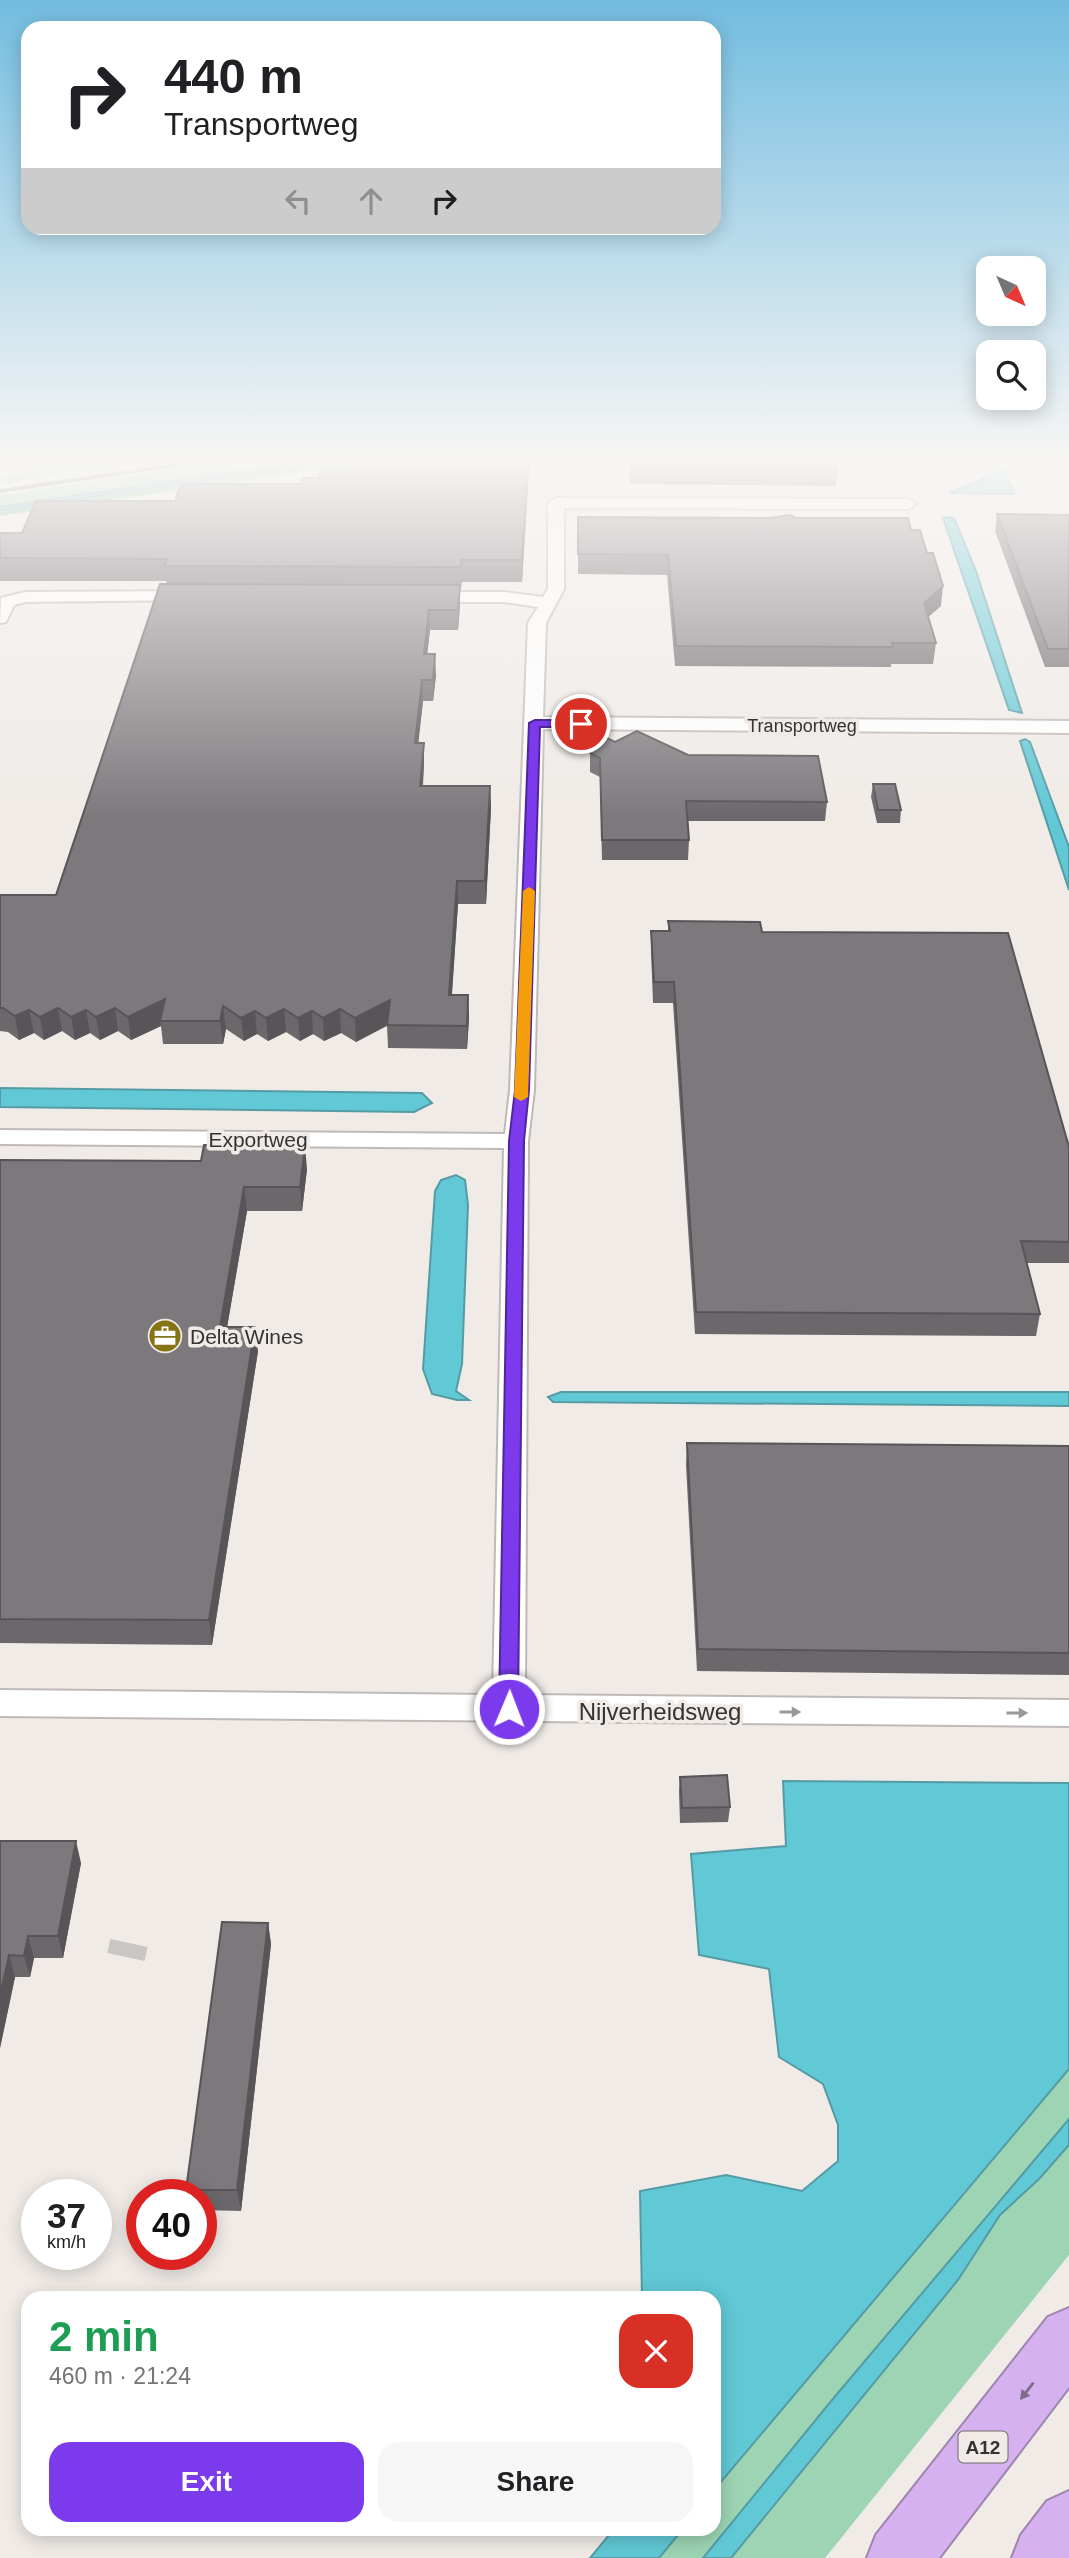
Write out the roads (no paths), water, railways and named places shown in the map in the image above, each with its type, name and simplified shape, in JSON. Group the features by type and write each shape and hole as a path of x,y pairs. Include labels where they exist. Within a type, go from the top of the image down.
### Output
{"highway":[{"name":"A12","path":"899,2558 1069,2337"},
{"path":"1044,2558 1069,2523"}],"street":[{"path":"509,1709 516,1141 522,1090 537,623 556,589 556,579"},
{"path":"0,618 7,603 25,597 206,596"},
{"path":"414,597 504,597 549,603"},
{"name":"Transportweg","path":"535,723 1069,727"},
{"name":"Exportweg","path":"0,1137 516,1141"},
{"name":"Nijverheidsweg","path":"0,1703 599,1711 1069,1713"}],"water":[{"path":"964,579 979,579 1022,713 1009,710"},
{"path":"1025,739 1030,742 1069,847 1069,890 1020,741"},
{"path":"0,1088 422,1093 432,1103 414,1112 0,1107"},
{"path":"456,1175 465,1180 468,1205 462,1364 456,1391 469,1400 432,1394 423,1369 435,1191 441,1180"},
{"path":"561,1392 1069,1392 1069,1406 553,1402 548,1397"},
{"path":"783,1781 1069,1783 1069,2069 721,2482 721,2291 642,2291 640,2191 726,2175 802,2191 838,2161 838,2125 823,2084 779,2057 769,1969 699,1955 691,1854 786,1846"},
{"path":"1069,2119 1069,2145 1039,2179 1000,2215 958,2280 731,2558 703,2558"},
{"path":"608,2536 677,2536 659,2558 590,2558"}],"tunnel":[{"path":"126,1957 129,1943"}],"place":[{"name":"Delta Wines","path":"165,1336"}]}
